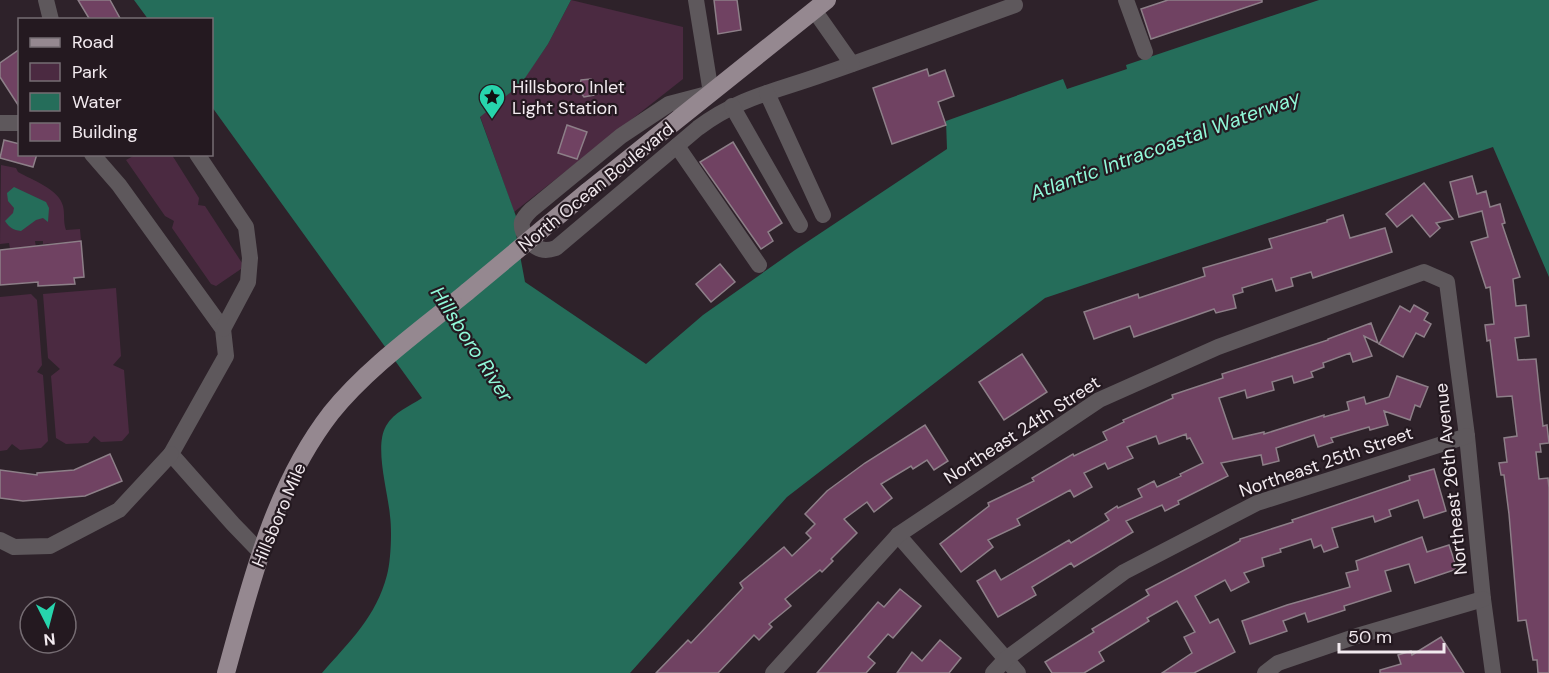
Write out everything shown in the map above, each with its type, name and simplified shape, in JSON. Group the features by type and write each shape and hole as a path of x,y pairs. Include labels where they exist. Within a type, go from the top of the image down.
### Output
{"main road":[{"name":"North Ocean Boulevard","path":"366,376 587,192 821,5"},
{"name":"Hillsboro Mile","path":"226,673 260,552 280,502 305,453 332,413 366,376"}],"street":[{"path":"46,0 50,18"},
{"path":"696,0 711,93 669,104 621,136 531,210 524,218 522,229 526,237 538,248 545,250 556,248 718,113 767,93 1015,5"},
{"path":"1126,0 1145,52"},
{"path":"821,5 852,64"},
{"path":"767,93 823,215"},
{"path":"732,106 800,225"},
{"path":"0,123 18,123"},
{"path":"677,146 759,265"},
{"path":"0,540 14,547 50,546 119,510 171,454 226,356 223,329 119,185 94,156"},
{"path":"198,156 246,227 250,258 248,282 223,329"},
{"name":"Northeast 24th Street","path":"773,673 898,536 1099,400 1218,347 1424,272 1448,282"},
{"name":"Northeast 26th Avenue","path":"1448,282 1493,673"},
{"name":"Northeast 25th Street","path":"993,673 1006,659 1125,572 1257,503 1467,436"},
{"path":"171,454 260,552"},
{"path":"898,536 1018,673"},
{"path":"1275,670 1357,636 1483,599"}],"green space":[{"path":"571,0 683,27 683,79 514,212 480,116 521,83 548,44"},
{"path":"133,156 173,156 199,198 198,205 205,206 242,263 241,269 216,286 211,284 172,228 174,221 165,216 126,160"},
{"path":"1,165 16,168 18,172 51,190 63,206 66,230 80,229 81,241 43,244 43,241 35,241 36,247 10,249 9,243 0,244"},
{"path":"116,288 121,356 113,365 124,370 129,433 122,441 101,442 94,436 88,443 66,444 56,438 51,376 60,369 48,358 43,294"},
{"path":"31,294 37,300 42,365 37,372 43,375 48,441 41,448 20,450 12,444 7,450 0,451 0,297"}],"water":[{"path":"134,0 571,0 548,44 521,84 480,117 517,219 516,234 525,282 646,364 703,315 795,250 947,149 946,121 1063,79 1067,89 1127,69 1126,65 1319,0 1549,0 1549,277 1493,147 1045,298 787,497 630,673 322,673 361,628 382,590 388,569 391,537 381,457 383,435 393,417 422,398 213,108 213,18 147,18"},
{"path":"14,187 46,202 49,208 48,222 43,218 36,220 21,231 8,225 5,221 13,213 14,208 8,201 7,193"}],"building":[{"path":"78,0 110,0 120,18 89,18"},
{"path":"714,0 737,0 741,30 718,34"},
{"path":"1168,0 1262,0 1262,2 1151,39 1141,9"},
{"path":"18,50 18,105 0,77 0,63"},
{"path":"927,69 929,76 945,70 954,96 938,102 946,125 892,144 873,88"},
{"path":"591,79 597,87 594,95 584,97 578,89 581,80"},
{"path":"567,125 587,132 577,159 558,153"},
{"path":"4,140 18,144 18,156 36,156 33,167 0,158"},
{"path":"733,142 782,223 768,232 773,241 761,249 700,162"},
{"path":"1472,176 1477,194 1486,191 1490,207 1500,204 1505,223 1502,224 1520,277 1513,279 1516,306 1526,305 1529,336 1515,338 1518,360 1536,359 1543,426 1547,425 1549,443 1540,444 1541,452 1536,452 1539,479 1548,478 1549,488 1549,673 1538,673 1537,660 1533,660 1526,620 1518,621 1509,514 1504,475 1501,475 1499,463 1507,462 1504,438 1517,436 1512,396 1497,397 1490,340 1487,341 1485,325 1494,324 1490,287 1486,288 1471,242 1488,237 1482,211 1459,217 1450,182"},
{"path":"1424,183 1453,219 1436,223 1440,228 1430,237 1412,215 1397,227 1386,214"},
{"path":"1343,215 1350,238 1385,228 1392,252 1313,278 1311,272 1291,278 1293,286 1276,291 1272,279 1242,288 1243,292 1233,295 1236,308 1216,313 1214,309 1134,337 1130,326 1094,339 1084,312 1138,294 1139,298 1205,276 1203,268 1272,248 1269,239"},
{"path":"81,241 84,277 74,278 75,284 38,286 38,282 0,285 0,250"},
{"path":"720,264 735,282 711,302 696,284"},
{"path":"1414,305 1428,313 1424,320 1431,324 1424,337 1416,333 1403,357 1379,344 1400,306 1410,312"},
{"path":"1371,323 1378,343 1364,336 1372,356 1353,362 1350,353 1323,363 1324,367 1311,372 1313,377 1294,383 1292,376 1272,382 1274,390 1247,398 1245,390 1219,398 1233,439 1264,432 1264,434 1324,415 1324,417 1349,410 1347,402 1364,397 1366,404 1389,397 1397,376 1428,387 1420,407 1415,405 1410,420 1384,411 1388,425 1370,430 1369,427 1331,438 1333,442 1318,447 1314,435 1276,448 1279,461 1263,465 1261,455 1221,463 1228,476 1178,501 1179,504 1165,511 1162,505 1126,521 1133,532 1074,567 1071,563 1032,587 1036,595 998,617 977,581 995,570 1001,580 1069,540 1071,543 1109,520 1105,514 1117,506 1118,508 1142,497 1138,489 1154,481 1157,487 1203,463 1190,438 1187,439 1186,434 1159,444 1156,436 1127,447 1133,458 1108,469 1105,463 1084,473 1092,487 1074,497 1070,490 1017,519 1020,525 988,540 993,547 961,572 940,544 989,506 988,503 1034,481 1032,478 1073,454 1074,456 1107,440 1103,432 1124,422 1123,420 1173,398 1172,395 1223,378 1222,374 1328,340"},
{"path":"1022,354 1047,392 1004,420 979,382"},
{"path":"925,425 948,461 934,470 927,460 913,469 911,466 881,484 892,498 874,512 867,502 844,519 857,533 831,559 833,561 822,572 820,570 785,599 791,606 769,624 772,627 759,640 754,635 718,673 656,673 688,640 691,643 743,588 740,583 784,547 792,556 811,538 806,533 815,524 805,514 827,491 865,463"},
{"path":"110,454 122,481 85,496 23,501 0,498 0,470 37,475 37,473 74,470"},
{"path":"1434,469 1446,511 1424,518 1418,500 1389,510 1391,516 1375,522 1373,516 1332,528 1338,547 1324,552 1321,545 1314,548 1311,539 1280,549 1281,552 1262,558 1264,566 1244,573 1249,582 1231,591 1225,580 1195,596 1210,623 1218,619 1235,652 1194,673 1162,673 1192,653 1184,637 1195,632 1177,601 1147,618 1149,621 1099,652 1104,661 1084,673 1052,673 1045,662 1094,632 1092,629 1149,595 1146,590 1240,539 1410,480 1409,476"},
{"path":"1422,537 1427,552 1449,545 1457,569 1415,583 1409,564 1385,571 1391,591 1344,606 1345,610 1308,622 1305,613 1283,621 1287,631 1250,644 1242,621 1350,587 1346,573 1358,570 1356,561"},
{"path":"900,589 921,606 893,638 888,634 868,657 875,663 866,673 817,673 878,602 884,607"},
{"path":"1441,637 1464,673 1380,673 1380,670 1401,664 1398,655 1411,651 1412,655"},
{"path":"940,640 961,658 949,673 897,673 912,652 922,661"}],"place":[{"name":"Hillsboro Inlet Light Station","path":"492,120"}],"water label":[{"name":"Atlantic Intracoastal Waterway","path":"1165,145"},
{"name":"Hillsboro River","path":"472,344"}]}
